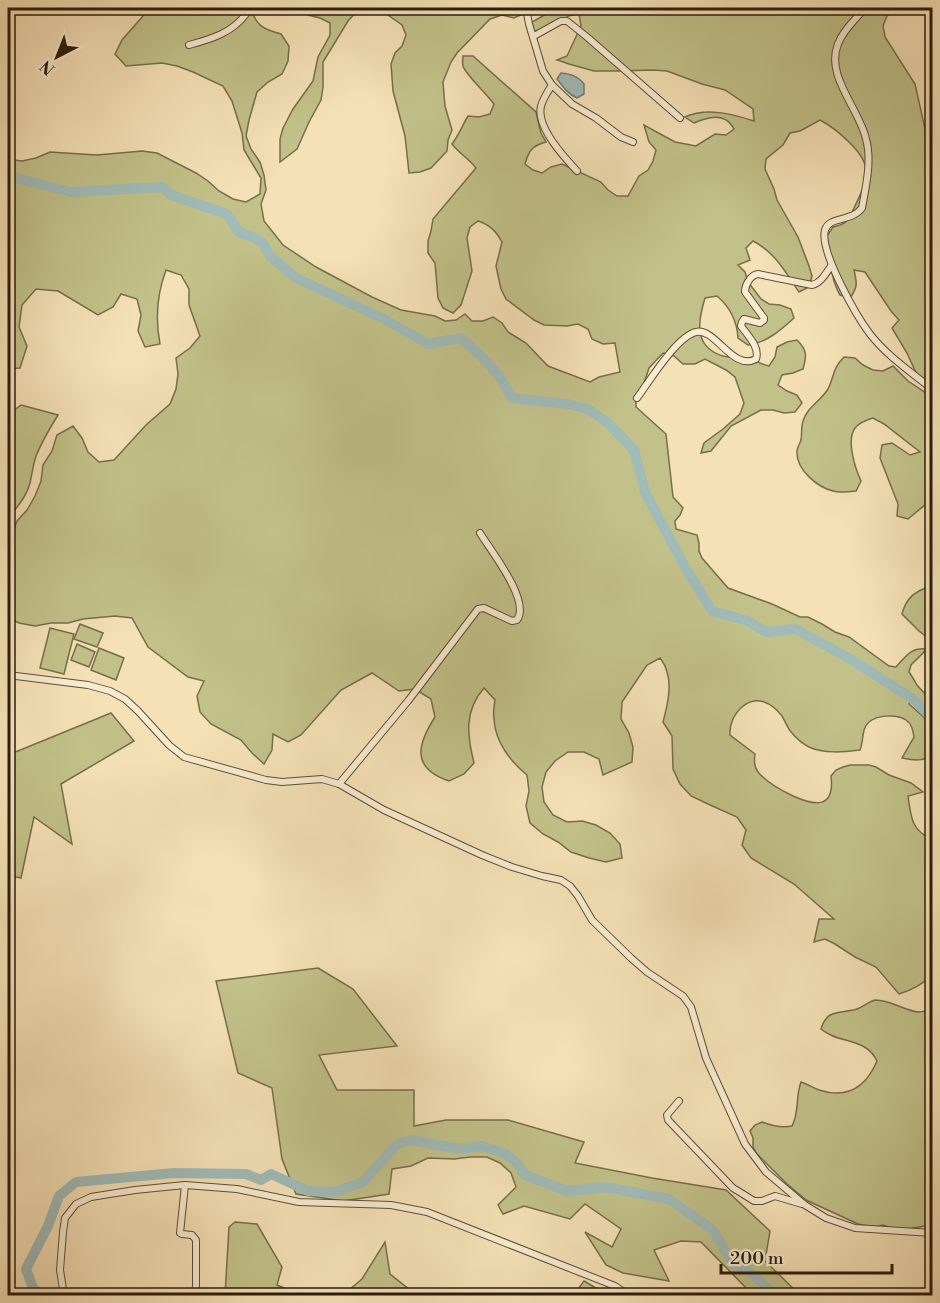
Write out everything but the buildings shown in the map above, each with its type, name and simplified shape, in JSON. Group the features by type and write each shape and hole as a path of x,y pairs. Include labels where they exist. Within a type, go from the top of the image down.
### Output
{"street":[{"path":"208,8 215,10 223,8"},
{"path":"189,45 218,37 242,20 246,14 243,8"},
{"path":"526,8 543,71 552,85 572,104 621,137 633,142"},
{"path":"866,8 838,42 835,54 835,67 840,83 861,122 867,140 868,158 862,208 850,217 830,223 825,230 825,241 831,266 870,334 910,372 933,389"},
{"path":"534,36 561,21 567,21 680,118"},
{"path":"552,85 541,106 541,117 562,154 578,171"},
{"path":"637,398 676,345 699,331 742,360 751,362 756,359 758,354 756,348 741,326 744,319 760,323 764,320 745,292 754,275 812,285 820,281 831,266"},
{"path":"339,784 478,609 483,608 512,621 517,620 521,615 521,605 515,588 480,533"},
{"path":"8,675 110,691 125,699 169,745 184,757 266,780 282,782 322,778 339,784 384,810 482,855 512,867 561,880 570,886 592,920 613,941 647,972 683,996 691,1008 706,1058 745,1144 766,1172 805,1205 826,1218 855,1228 933,1233"},
{"path":"679,1101 667,1115 668,1120 733,1188 754,1201 762,1202 775,1196 805,1205"},
{"path":"185,1185 180,1233 192,1235 196,1240 195,1296"},
{"path":"64,1296 60,1270 63,1232 65,1218 76,1204 91,1197 185,1185 237,1189 299,1202 391,1205 427,1212 615,1286 630,1296"}],"shaded area":[{"path":"150,8 251,8 258,23 281,34 289,46 288,61 282,74 257,92 246,136 260,162 264,175 266,190 261,204 264,221 283,245 316,267 401,310 435,316 445,321 456,320 465,314 472,321 483,321 493,317 502,323 508,332 526,343 548,366 590,382 599,377 620,372 615,343 603,344 592,339 588,329 578,324 544,325 506,299 501,289 496,266 502,242 486,224 478,221 470,227 467,238 472,271 461,305 453,313 443,308 438,298 435,263 428,253 433,219 476,168 452,144 468,116 479,117 490,114 494,104 465,70 463,56 473,56 536,112 541,133 546,142 532,149 525,164 542,173 562,164 601,182 617,196 628,196 639,176 648,170 656,150 649,142 644,125 675,142 696,146 715,134 726,135 734,129 729,122 719,117 694,123 685,117 711,112 754,121 753,109 725,90 667,71 594,71 557,60 567,56 581,26 579,14 568,16 554,27 528,32 532,22 550,12 547,8 897,8 887,16 883,26 885,37 915,84 932,160 932,384 917,375 892,328 899,320 865,272 854,270 856,285 850,298 840,295 836,288 827,236 833,227 849,218 863,189 866,170 855,148 820,120 800,131 790,133 783,145 766,159 765,169 777,200 798,237 809,266 812,276 809,287 799,292 774,257 753,241 746,248 750,260 738,265 745,272 748,282 761,299 769,304 791,309 794,318 767,339 748,345 738,338 732,315 717,296 705,298 700,324 702,340 713,352 726,357 747,358 769,366 775,357 777,347 797,340 805,353 803,369 782,375 778,385 797,395 802,403 795,412 761,410 731,426 711,451 701,453 704,443 740,414 744,403 735,377 705,359 695,364 683,364 674,356 663,353 649,368 642,389 636,396 636,407 666,434 673,497 683,508 675,521 676,529 697,535 702,558 728,588 800,617 808,617 849,637 889,666 896,667 906,656 917,649 927,649 911,665 909,672 932,705 932,709 926,708 913,699 909,704 926,719 932,721 932,755 925,759 902,758 914,737 912,728 906,720 892,716 869,722 865,728 860,750 834,752 821,751 800,741 791,732 778,711 764,702 747,703 739,710 730,727 730,735 755,754 755,766 762,776 779,789 809,802 822,802 827,799 830,794 831,776 836,770 850,765 876,767 889,775 911,783 923,792 908,796 913,822 920,832 932,839 932,975 925,981 899,994 876,967 825,939 814,942 819,919 834,919 794,884 751,858 742,845 746,830 737,817 691,796 680,784 673,769 672,736 663,722 669,684 666,668 660,658 647,665 622,702 621,719 629,733 633,747 632,762 603,775 599,759 584,752 568,752 555,761 546,772 542,787 544,802 553,815 567,822 582,821 596,825 610,833 620,844 622,858 606,862 571,852 530,823 526,806 529,791 527,775 510,758 497,736 495,700 484,688 470,714 469,733 474,763 464,774 449,781 428,769 421,755 424,737 435,717 431,699 415,689 399,691 372,673 341,690 301,735 288,742 273,734 272,750 264,764 241,740 211,724 200,712 197,696 204,681 188,677 148,647 132,618 115,616 35,626 8,618 8,546 17,521 35,496 41,481 43,465 52,451 57,435 73,426 88,452 99,462 114,460 146,425 170,404 176,389 178,374 176,358 190,348 200,336 189,305 189,289 181,275 166,270 158,306 160,344 145,347 138,331 141,315 137,299 121,294 113,307 98,315 58,291 36,289 22,305 19,327 27,346 20,368 8,369 8,159 22,161 50,152 97,155 142,151 157,153 196,173 233,199 246,202 260,194 261,178 244,150 242,133 232,101 223,86 177,66 162,63 126,66 115,54 122,40"},
{"path":"302,8 360,8 348,21 323,62 321,100 297,149 280,162 280,139 283,128 313,81 318,57 330,35 330,23 308,15"},
{"path":"378,8 536,8 514,18 502,15 490,19 457,53 443,82 445,106 452,130 447,151 431,168 420,172 409,173 405,136 393,91 391,64 406,35 402,25"},
{"path":"844,357 855,358 873,370 883,371 893,366 908,381 932,397 932,501 908,519 897,516 898,504 880,458 882,445 892,443 910,455 920,452 873,418 859,424 852,433 852,454 861,481 856,491 836,492 827,489 809,477 800,466 797,449 805,416 828,389"},
{"path":"21,405 58,415 36,456 27,493 8,518 8,412 9,414"},
{"path":"932,585 932,641 902,614 912,595"},
{"path":"80,624 103,633 97,647 74,639"},
{"path":"50,628 74,634 64,674 40,668"},
{"path":"77,644 95,652 89,667 71,660"},
{"path":"99,648 124,658 116,680 91,670"},
{"path":"111,713 134,741 61,784 72,844 34,817 21,878 8,875 8,755"},
{"path":"318,968 353,989 397,1046 319,1055 337,1090 414,1090 414,1126 446,1120 508,1120 584,1142 575,1163 726,1190 770,1231 765,1261 800,1295 753,1295 701,1242 681,1241 654,1250 669,1281 623,1273 606,1265 585,1232 612,1247 621,1229 585,1204 570,1219 524,1206 503,1214 498,1205 516,1187 511,1173 500,1163 487,1157 428,1158 411,1166 392,1169 389,1194 343,1201 296,1194 282,1159 272,1088 238,1073 216,981"},
{"path":"875,1000 918,1012 932,1010 932,1225 907,1229 858,1224 806,1200 757,1154 753,1147 750,1131 755,1125 762,1122 784,1127 792,1126 801,1082 819,1090 838,1093 854,1089 867,1078 877,1061 872,1053 859,1044 835,1037 821,1029 831,1015 857,1009"},
{"path":"235,1222 257,1224 282,1267 277,1285 301,1295 225,1295 229,1227"},
{"path":"385,1242 390,1274 409,1289 430,1295 343,1295 362,1279"},
{"path":"584,1281 608,1295 574,1295"}],"water":[{"path":"561,73 579,79 584,84 584,94 577,98 568,92 557,79"}],"waterway":[{"path":"8,176 71,192 162,187 171,195 227,214 239,232 263,243 270,256 296,278 384,319 428,344 461,338 499,376 512,398 568,404 588,409 608,423 634,450 645,492 685,567 712,611 748,621 766,632 796,629 852,660 913,699 932,718"},
{"path":"43,1296 33,1288 26,1269 48,1226 59,1196 76,1182 174,1173 246,1174 261,1180 271,1174 308,1191 335,1192 363,1182 397,1144 412,1140 459,1149 482,1146 506,1154 516,1162 525,1175 567,1191 605,1187 669,1199 713,1230 733,1264 747,1269 775,1296"}]}
